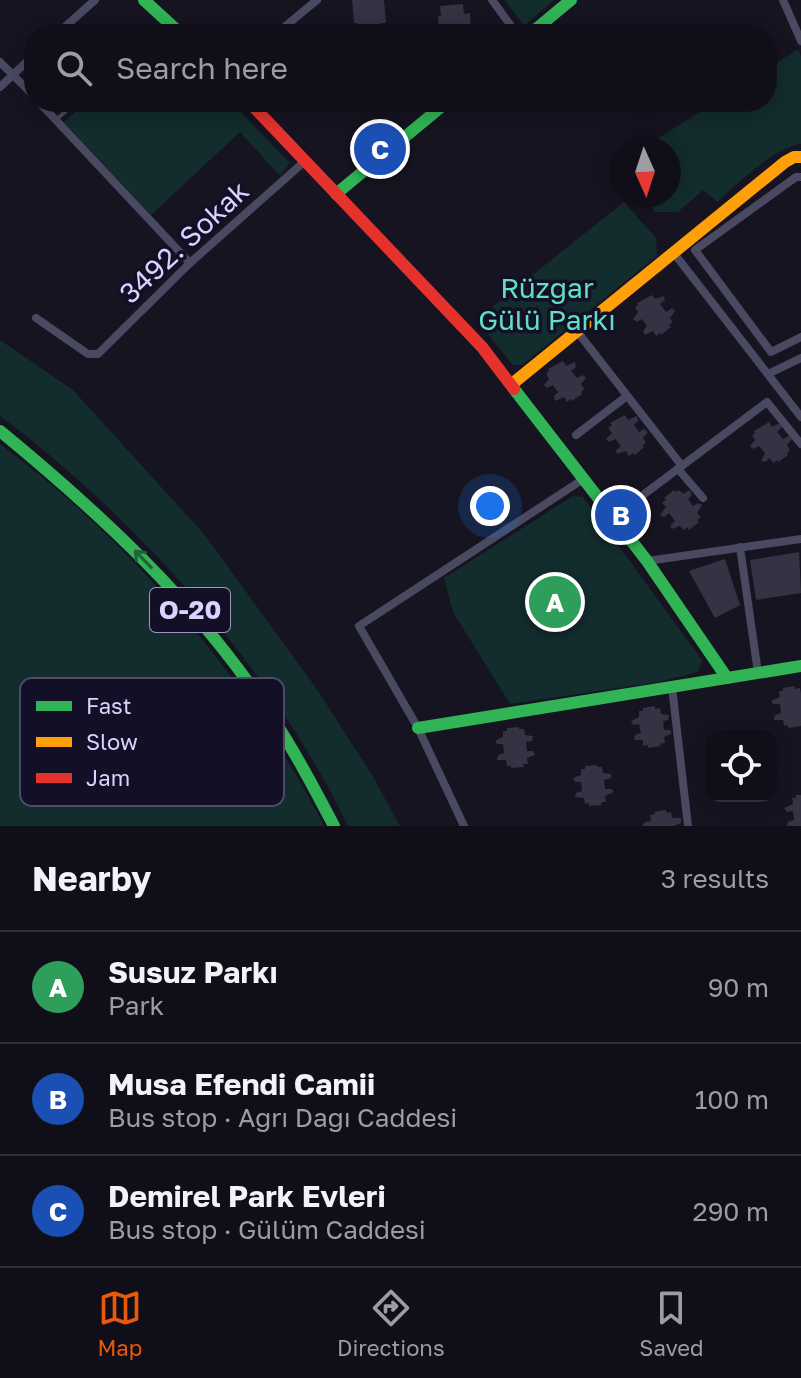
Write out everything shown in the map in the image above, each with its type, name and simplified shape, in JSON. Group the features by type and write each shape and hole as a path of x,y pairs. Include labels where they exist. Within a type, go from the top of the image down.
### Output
{"main road":[{"path":"144,0 170,24"},
{"path":"542,24 571,0"},
{"path":"258,112 482,347 647,561 727,678"},
{"path":"336,194 435,112"},
{"path":"512,384 785,162 801,157"},
{"name":"O-20","path":"0,431 112,527 192,613 242,678"},
{"path":"418,728 801,666"},
{"name":"O-20","path":"284,739 334,826"}],"street":[{"path":"68,24 95,0"},
{"path":"288,24 317,0"},
{"path":"492,0 510,24"},
{"path":"783,0 801,41"},
{"path":"0,62 24,86"},
{"path":"0,87 24,64"},
{"path":"48,112 190,263"},
{"name":"3492. Sokak","path":"36,318 94,356 190,263 305,161"},
{"path":"801,177 796,177 695,250 771,352 801,337"},
{"path":"673,252 801,417"},
{"path":"576,330 703,498"},
{"path":"768,374 801,358"},
{"path":"576,435 627,396"},
{"path":"631,504 767,402 801,444"},
{"path":"464,826 418,728 359,626 585,478"},
{"path":"647,561 801,539"},
{"path":"740,547 758,673"},
{"path":"672,687 688,826"}],"lane":[{"path":"164,24 167,21"},
{"path":"56,120 65,112"}],"green space":[{"path":"505,0 554,0 526,24 523,24"},
{"path":"798,49 801,56 801,144 768,159 717,202 703,190 678,212 655,212 652,208 681,208 681,136 662,136 699,112 777,112 777,63"},
{"path":"75,112 241,112 290,163 280,176 240,132 151,215 64,122"},
{"name":"Rüzgar Gülü Parkı","path":"616,208 629,208 656,238 657,256 522,365 513,365 476,320"},
{"path":"0,340 73,390 204,534 316,688 372,775 400,826 348,826 284,714 284,678 258,678 198,601 151,550 102,501 0,416"},
{"path":"0,444 49,483 141,569 232,678 20,678 20,806 284,806 284,755 324,826 0,826"},
{"path":"573,496 583,497 702,660 698,672 659,682 510,704 453,612 444,578"}],"building":[{"path":"352,0 384,0 386,23 354,23"},
{"path":"463,4 464,14 470,13 471,24 438,24 440,6"},
{"path":"652,295 655,299 664,296 665,300 660,304 666,312 672,308 675,311 670,318 673,322 669,325 671,327 656,336 653,331 645,335 643,331 647,326 642,319 637,322 633,319 638,312 635,308 637,303"},
{"path":"563,361 566,366 575,362 576,367 571,371 577,378 583,375 586,378 581,384 584,389 582,394 567,402 564,397 555,401 554,396 558,392 553,385 547,388 544,385 549,379 546,374 548,369"},
{"path":"625,415 628,420 637,416 638,421 634,425 639,432 644,429 648,432 643,438 646,443 644,447 635,455 629,456 626,451 617,454 616,450 621,446 615,439 609,442 606,439 612,433 608,428 612,425 610,423"},
{"path":"769,422 772,427 780,423 782,427 777,432 783,439 789,436 792,439 787,445 790,450 788,455 773,463 770,458 761,461 765,453 759,446 753,449 750,446 755,440 752,435 754,431"},
{"path":"674,490 683,494 690,490 692,495 688,499 693,506 698,503 702,505 697,513 701,517 697,520 699,522 689,530 680,526 672,529 670,526 675,521 669,513 664,517 660,515 666,507 662,503 666,500 664,498"},
{"path":"799,552 801,593 756,600 750,560"},
{"path":"725,559 740,605 715,618 689,571"},
{"path":"795,686 795,689 800,688 801,694 801,726 788,728 783,720 774,720 775,715 781,713 780,704 771,701 780,697 779,691 783,688"},
{"path":"655,706 655,709 660,708 661,714 669,715 668,720 663,721 664,730 672,733 664,737 665,743 661,746 648,748 648,745 643,746 643,740 634,740 635,735 641,733 639,724 633,725 631,721 639,717 639,711 643,708"},
{"path":"507,728 524,729 525,735 533,736 532,741 526,742 527,751 533,751 535,755 527,758 528,764 523,764 524,767 511,768 506,760 497,760 498,755 504,753 503,744 495,741 503,737 503,731"},
{"path":"585,766 602,767 603,773 611,774 611,778 604,780 605,789 614,792 605,796 606,802 601,802 602,805 589,806 584,798 575,797 582,791 581,782 575,782 573,778 581,775 581,769"},
{"path":"801,795 801,826 787,826 794,820 793,811 787,812 784,808 793,804 792,798"},
{"path":"666,810 667,813 671,812 672,818 681,818 681,823 674,826 642,826 651,821 650,815 654,812"}],"traffic: fast":[{"path":"144,0 170,24"},
{"path":"542,24 571,0"},
{"path":"336,194 435,112"},
{"path":"514,389 647,561 727,678"},
{"path":"0,431 75,495 146,562 212,635 245,678"},
{"path":"418,728 801,666"},
{"path":"284,736 334,826"}],"traffic: slow":[{"path":"512,384 785,162 801,157"}],"traffic: jam":[{"path":"259,112 482,347 514,389"}],"place":[{"name":"Demirel Park Evleri","path":"380,149"},
{"name":"Musa Efendi Camii","path":"621,515"},
{"name":"Susuz Parkı","path":"555,602"}]}
